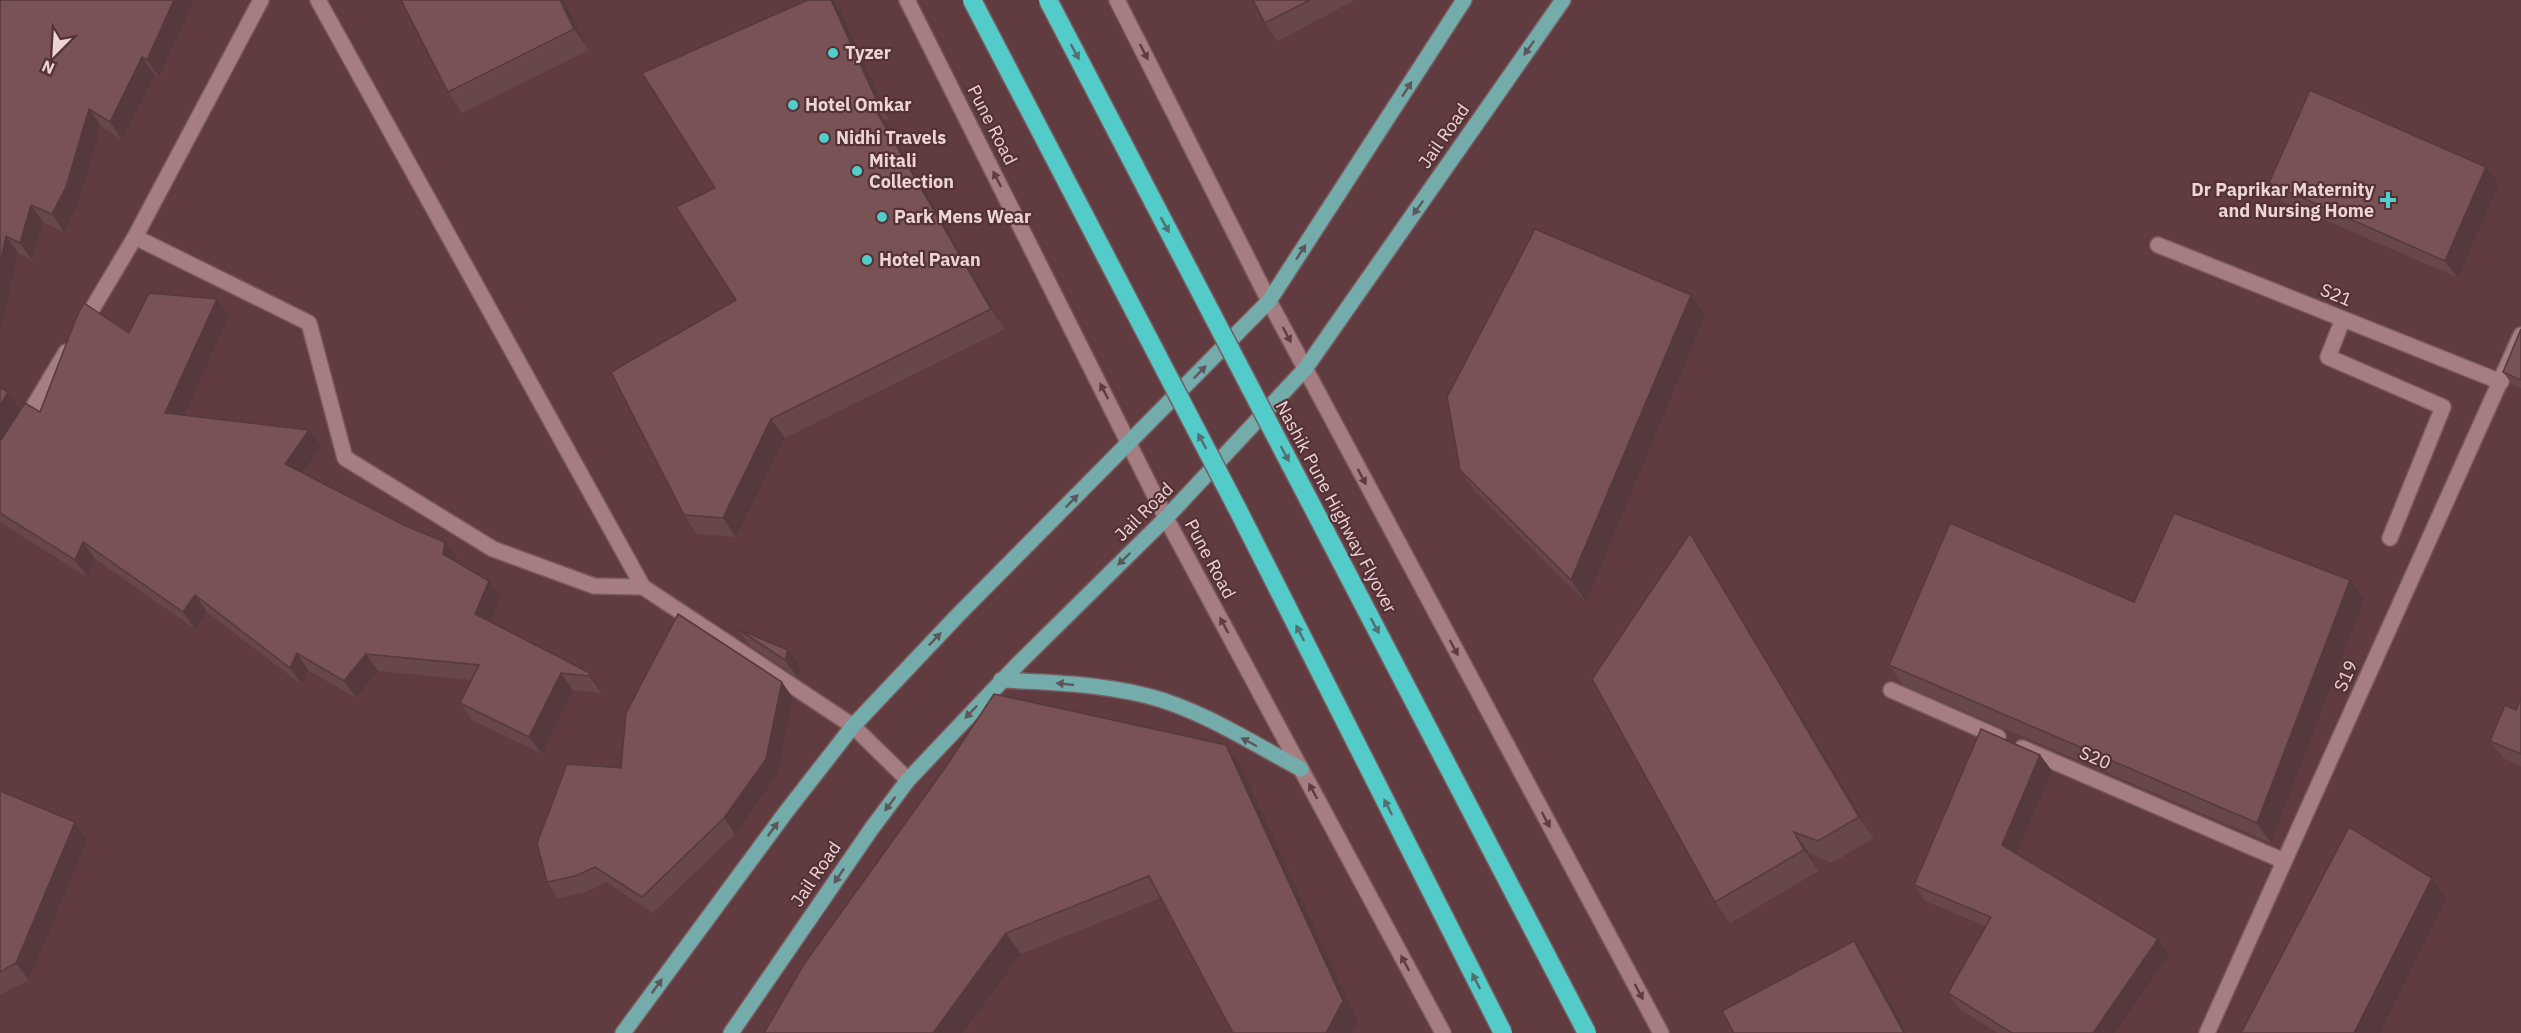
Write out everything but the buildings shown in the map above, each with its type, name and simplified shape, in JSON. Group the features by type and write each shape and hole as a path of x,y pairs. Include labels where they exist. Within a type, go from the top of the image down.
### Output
{"highway":[{"path":"972,0 1238,510 1503,1033"},
{"name":"Nashik Pune Highway Flyover","path":"1048,0 1587,1033"}],"main road":[{"path":"623,1033 786,812 854,726 894,681 1269,301 1464,0"},
{"name":"Jail Road","path":"731,1033 872,828 908,780 1001,680 1166,518 1305,369 1563,0"},
{"path":"1001,680 1058,683 1148,696 1195,714 1301,769"}],"street":[{"path":"14,439 135,237 261,0"},
{"path":"318,0 644,587 854,726 908,780"},
{"name":"Pune Road","path":"907,0 1166,518 1443,1033"},
{"path":"1118,0 1269,301 1661,1033"},
{"path":"135,237 309,322 345,458 493,549 594,586 644,587"},
{"name":"S21","path":"2158,245 2501,382"},
{"path":"2343,319 2328,357 2443,408 2390,538"},
{"name":"S19","path":"2207,1033 2521,335"},
{"name":"S20","path":"1891,690 2284,861"}],"place":[{"name":"Tyzer","path":"833,53"},
{"name":"Hotel Omkar","path":"793,105"},
{"name":"Nidhi Travels","path":"824,138"},
{"name":"Mitali Collection","path":"857,171"},
{"name":"Dr Paprikar Maternity and Nursing Home","path":"2388,200"},
{"name":"Park Mens Wear","path":"882,217"},
{"name":"Hotel Pavan","path":"867,260"}]}
